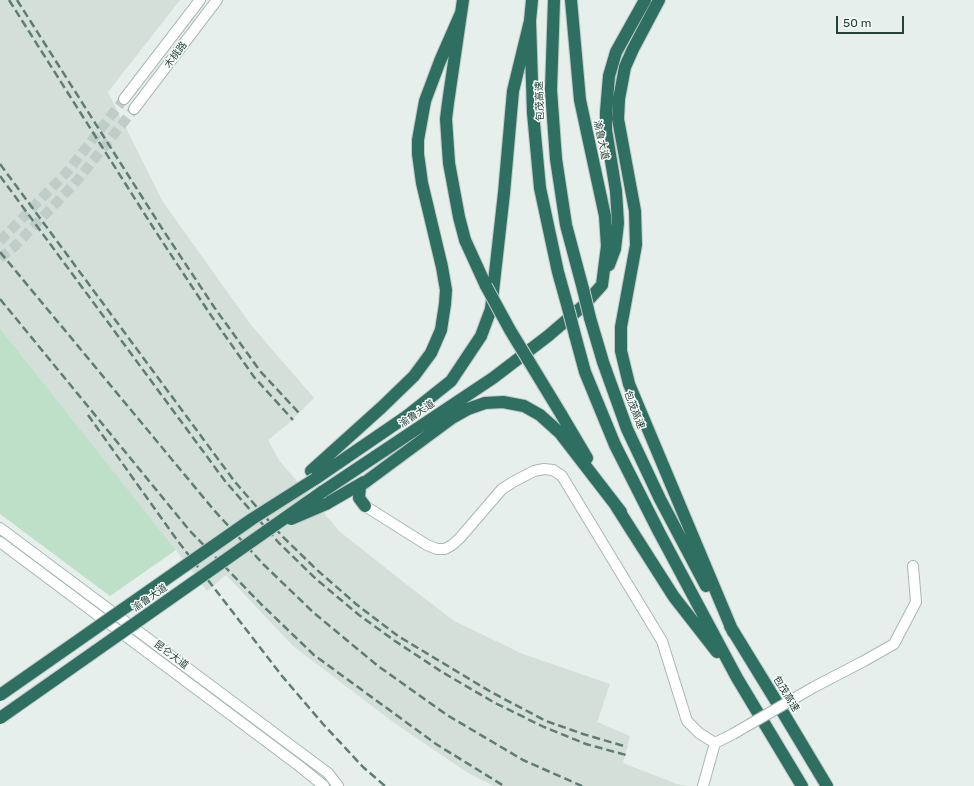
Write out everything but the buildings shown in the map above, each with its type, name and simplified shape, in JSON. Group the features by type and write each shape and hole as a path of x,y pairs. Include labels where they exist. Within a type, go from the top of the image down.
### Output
{"highway":[{"path":"463,0 446,119 449,163 458,217 465,240 486,286 510,330 621,512 674,597 737,678"},
{"name":"包茂高速","path":"532,0 530,21 533,113 540,188 558,272 585,372 615,444 659,532 737,678 802,786"},
{"name":"包茂高速","path":"554,0 551,90 556,159 566,225 603,362 627,429 660,499 705,584 827,786"},
{"name":"渝鲁大道","path":"0,718 263,532 493,378 548,336 583,306 602,285 607,246 605,216 580,100 571,0"},
{"path":"602,285 615,249 618,223 615,184 606,130 609,76 616,52 645,0"},
{"path":"660,0 633,49 625,67 619,99 618,119 635,211 636,245 621,327 621,351 629,384 733,632"},
{"path":"313,475 414,376 431,353 441,330 446,290 422,183 418,154 418,140 425,101 440,61 461,13"},
{"path":"313,475 407,416 451,381 481,336 491,309 504,193 513,91 530,21"},
{"path":"365,506 359,498 359,492 360,486 369,479 452,418 468,409 485,403 503,402 524,406 540,415 560,433 621,512"},
{"name":"渝鲁大道","path":"0,695 313,475"},
{"path":"263,532 340,497 369,479"},
{"path":"340,497 365,506"}],"street":[{"name":"木桃路","path":"124,98 200,0"},
{"name":"木桃路","path":"134,109 217,0"},
{"path":"365,506 427,545 437,549 445,549 459,539 502,490 513,482 534,470 544,468 553,470 562,476 662,641 687,721 699,733 715,743"},
{"name":"昆仑大道","path":"0,528 328,773 338,786"},
{"path":"0,542 324,786"},
{"path":"705,782 715,743 894,644 916,602 913,566"}],"shaded area":[{"path":"0,0 180,0 108,92 163,202 251,325 314,398 288,424 268,440 279,460 339,531 454,621 523,654 610,684 597,722 630,736 623,763 677,784 687,786 494,786 468,773 393,722 293,646 226,575 207,591 0,328"}],"green space":[{"path":"0,328 176,550 110,596 0,514"}],"tunnel":[{"path":"0,241 68,171 124,99"},
{"path":"0,258 14,247 76,182 134,109"}],"railway":[{"path":"9,0 156,232 210,314 254,377 293,420"},
{"path":"17,0 163,230 214,307 260,371 299,413"},
{"path":"0,164 235,482 282,536 316,569 356,604 398,636 491,692 546,721 627,747"},
{"path":"0,176 225,481 279,543 316,579 359,615 395,641 442,672 495,703 544,727 586,744 626,755"},
{"path":"0,252 213,509 263,564 314,613 378,666 447,715 523,760 582,786"},
{"path":"0,299 190,531 261,604 314,655 436,744 504,786"},
{"path":"88,415 177,540 282,676 323,724 363,767 385,786"}]}
